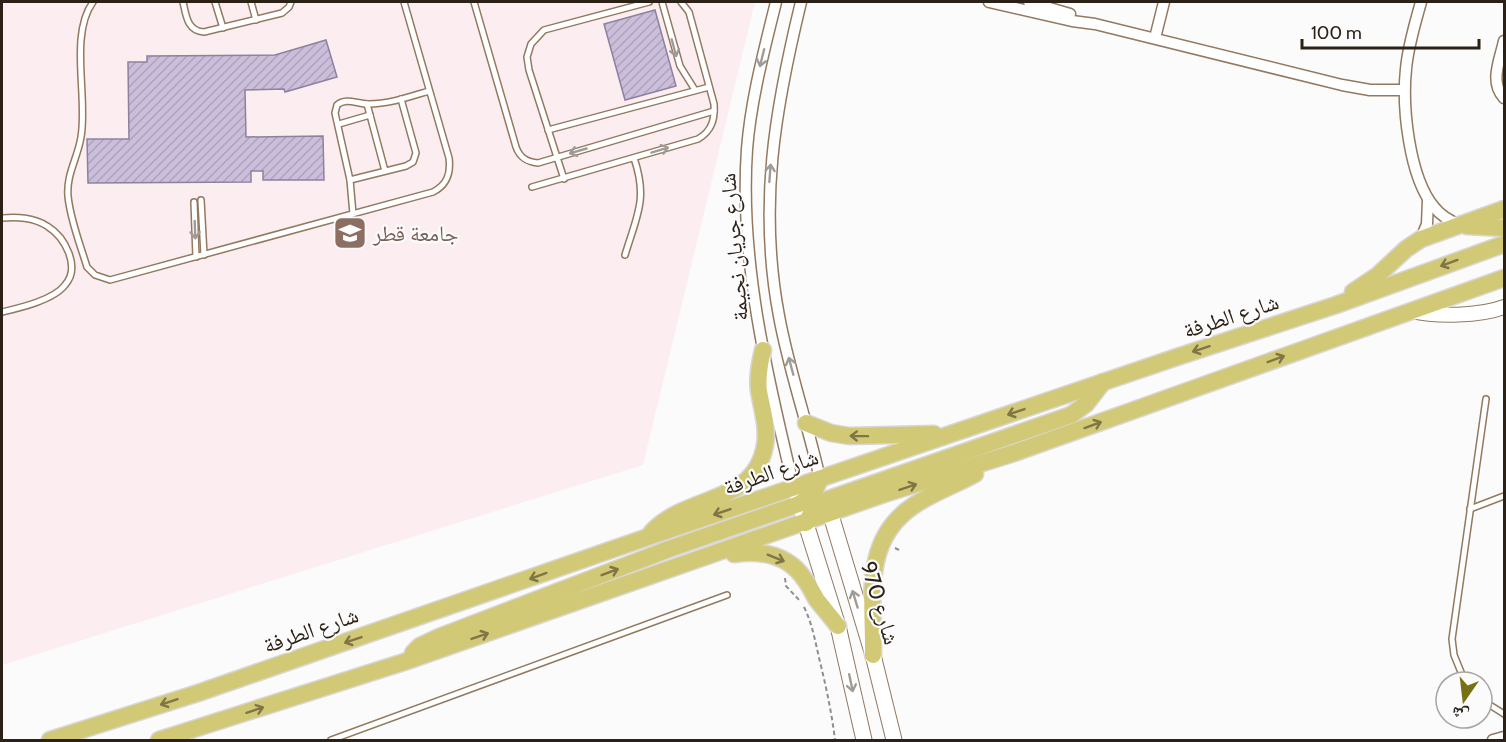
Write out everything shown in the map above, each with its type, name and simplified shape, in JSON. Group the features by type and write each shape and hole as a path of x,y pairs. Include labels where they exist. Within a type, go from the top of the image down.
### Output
{"main road":[{"path":"1336,305 1377,276 1406,249 1421,239 1504,209"},
{"path":"1460,225 1504,228"},
{"name":"شارع الطرفة","path":"50,741 220,686 648,537 1336,305 1504,244"},
{"path":"159,741 404,662 806,523 812,511 884,494 1014,453 1504,278"},
{"path":"648,537 666,519 684,509 734,491 758,467 762,459 766,435 758,381 763,350"},
{"path":"828,507 1071,415 1086,404 1103,382"},
{"path":"806,423 831,433 849,436 959,432"},
{"path":"873,655 872,584 875,560 890,527 922,500 1014,453"},
{"path":"404,662 420,646 439,637 669,549 799,504 813,494 820,479"},
{"name":"شارع 970","path":"820,479 873,655 894,741"},
{"name":"شارع 970","path":"794,488 838,626 864,741"},
{"path":"719,552 735,554 754,551 790,564 805,579 838,626"}],"street":[{"name":"شارع جريان نجيمة","path":"776,2 753,97 746,165 748,238 763,350 794,488"},
{"name":"شارع جريان نجيمة","path":"801,2 783,78 770,178 771,260 784,343 820,479"},
{"path":"783,78 794,58 807,2"},
{"path":"989,2 1155,38 1342,85 1370,90 1404,90"},
{"path":"1029,2 1095,24"},
{"path":"1155,38 1164,2"},
{"path":"1420,2 1409,46 1404,90 1407,135 1428,199 1445,218 1460,225"},
{"path":"1504,40 1496,76 1498,89 1504,98"},
{"path":"1421,239 1427,224 1428,199"},
{"path":"1412,311 1432,314 1485,312 1504,307"},
{"path":"180,741 194,729"},
{"path":"1493,741 1504,737"}],"lane":[{"path":"93,2 85,19 82,35 81,137 68,189 70,208 87,267 95,275 110,280 433,192 444,184 450,172 449,158 404,2"},
{"path":"183,2 189,25 195,31 204,32 282,13 291,2"},
{"path":"215,2 223,28"},
{"path":"251,2 256,20"},
{"path":"474,2 518,152 532,162 556,158 714,111"},
{"path":"564,179 527,64 528,51 534,39 544,30 649,2"},
{"path":"662,2 680,66 695,90"},
{"path":"532,187 702,136 712,125 714,111 709,87 689,12 681,2"},
{"path":"548,130 709,87"},
{"path":"353,214 350,180 335,112 339,102 346,100 367,104 401,99 429,91"},
{"path":"350,180 410,164 415,158 401,99"},
{"path":"367,104 385,171"},
{"path":"339,124 370,116"},
{"path":"626,255 642,196 641,180 634,158"},
{"path":"196,257 198,201 204,255"},
{"path":"2,218 23,218 46,225 62,240 72,261 71,275 65,286 54,294 30,304 2,312"},
{"path":"1460,670 1454,655 1452,639 1486,399"},
{"path":"1470,509 1504,496"},
{"path":"331,741 727,595"}],"path":[{"path":"790,564 785,574 785,584 801,603 810,620 831,709 835,741"}],"shaded area":[{"name":"جامعة قطر","path":"2,2 755,2 643,465 2,665"}],"building":[{"path":"655,10 676,86 625,100 604,24"},
{"path":"326,40 337,77 285,92 284,89 245,90 246,137 323,136 324,180 263,180 263,171 251,171 251,182 88,183 87,139 129,139 128,62 147,62 147,56 275,55"}],"place":[{"name":"جامعة قطر","path":"350,233"}]}
